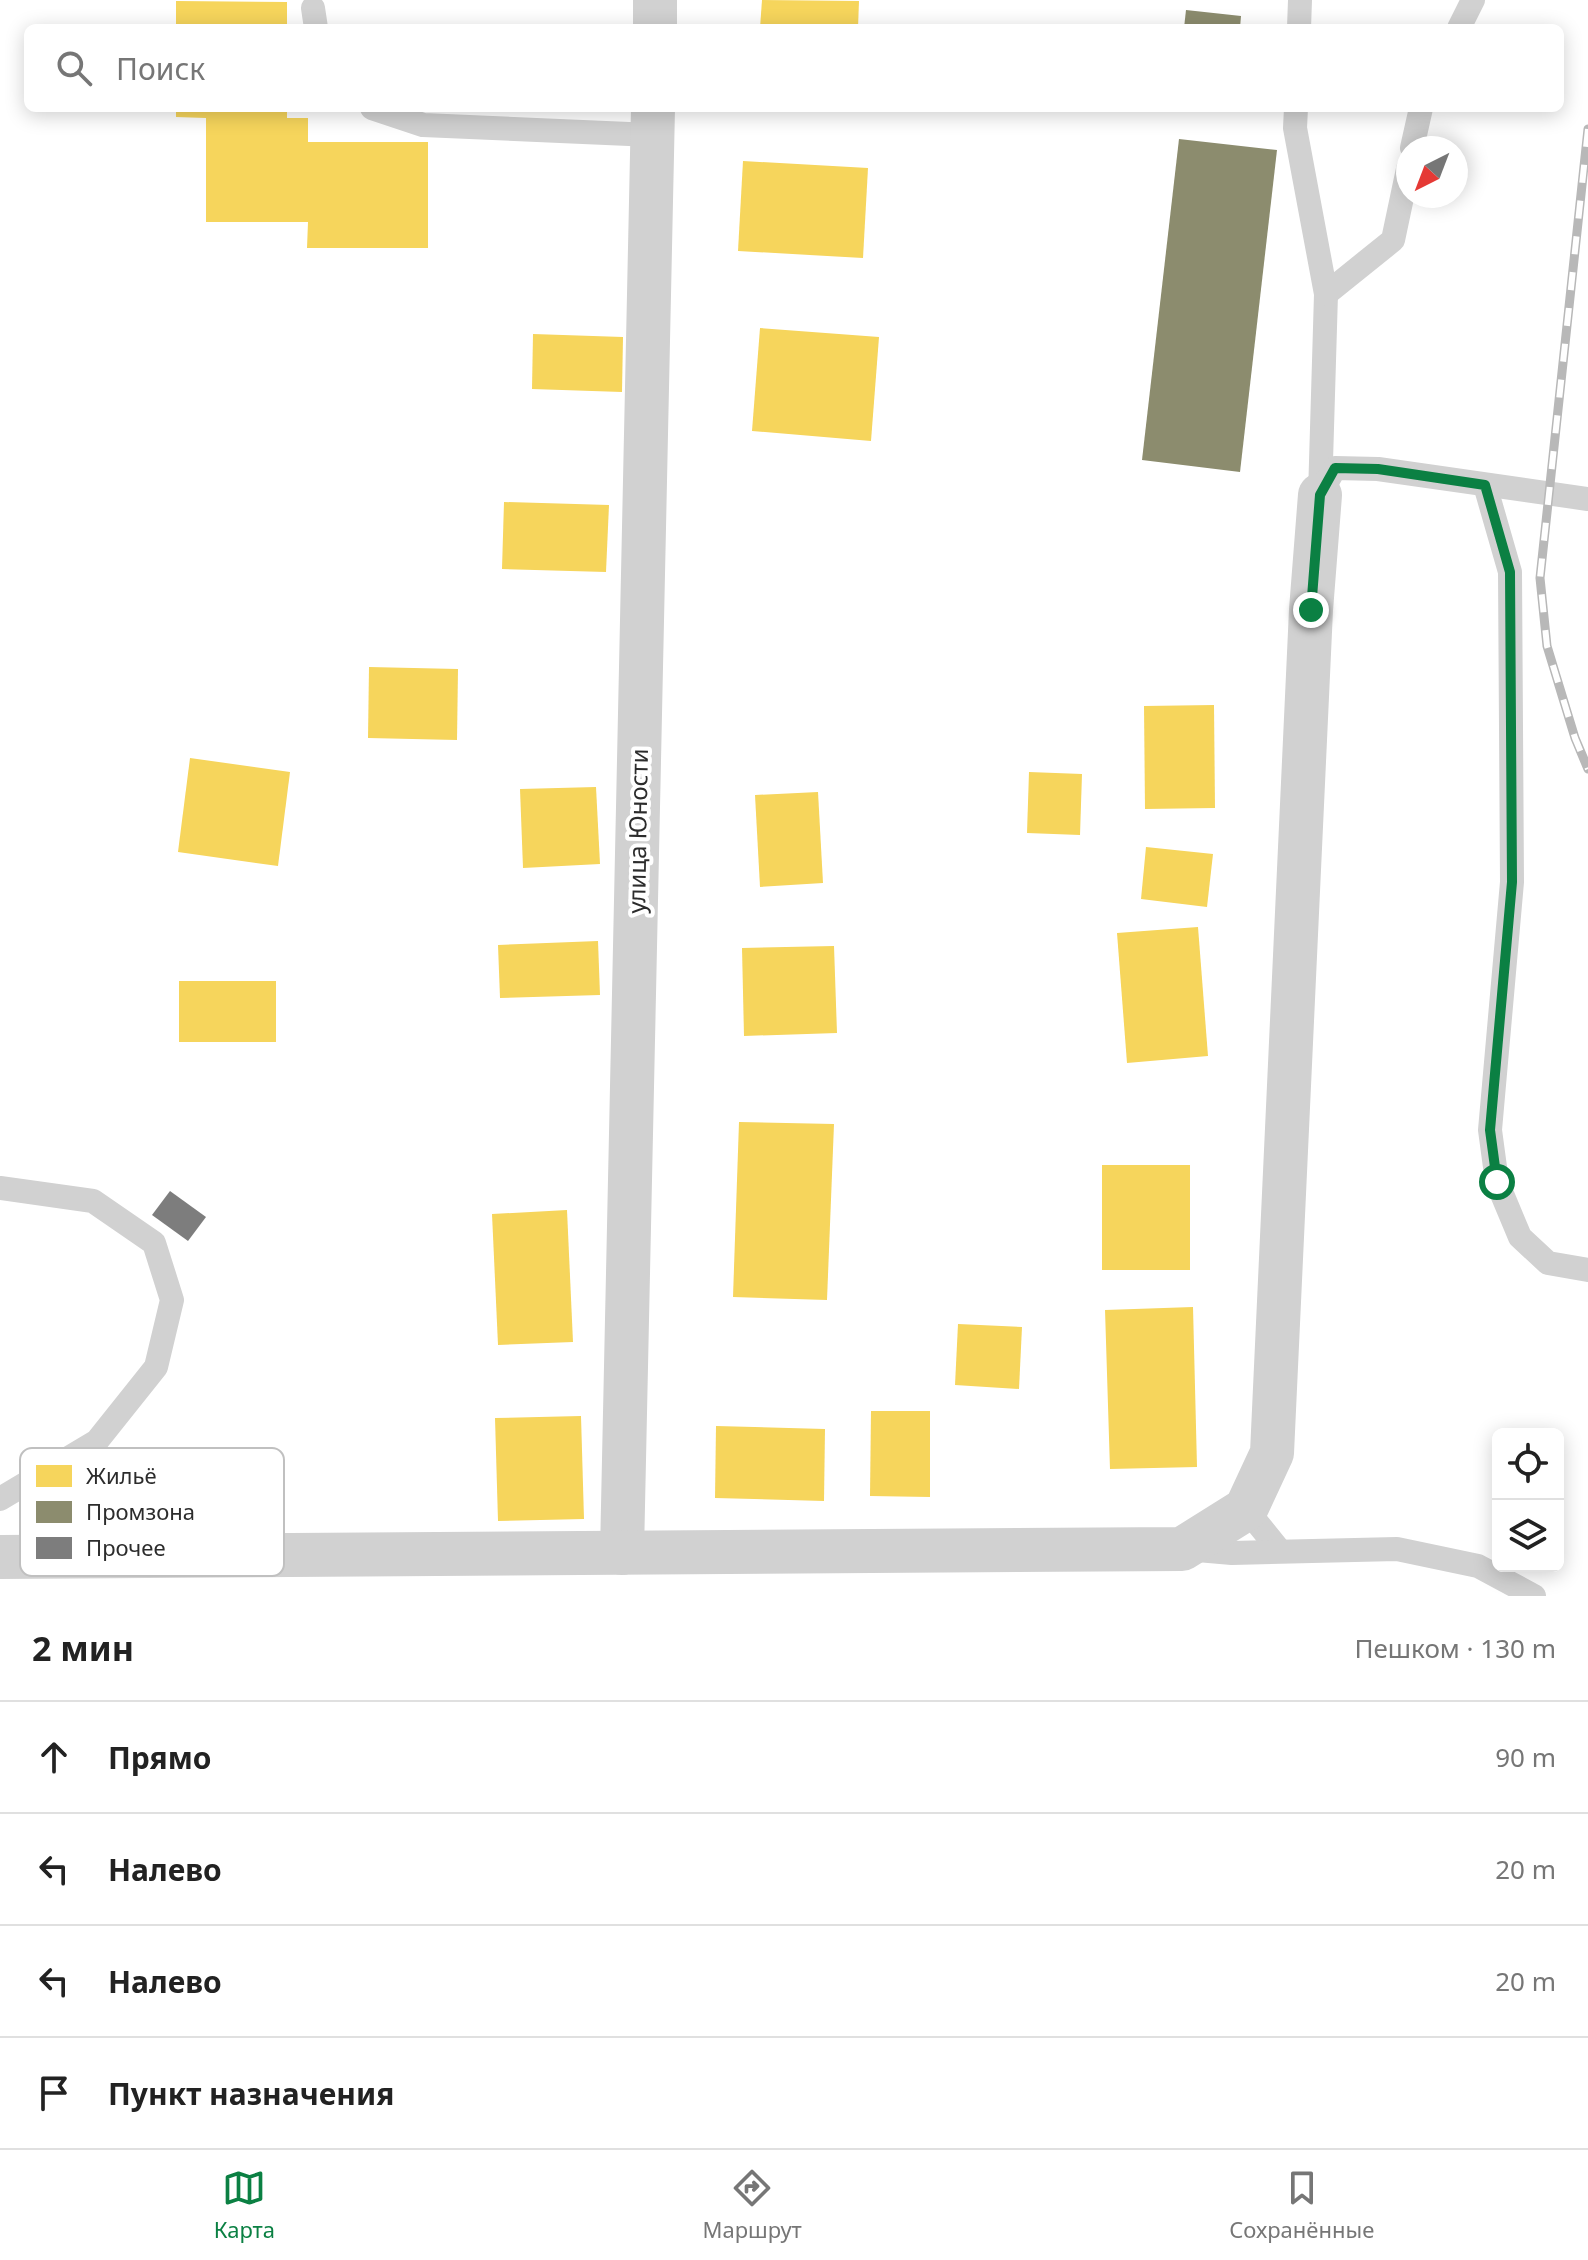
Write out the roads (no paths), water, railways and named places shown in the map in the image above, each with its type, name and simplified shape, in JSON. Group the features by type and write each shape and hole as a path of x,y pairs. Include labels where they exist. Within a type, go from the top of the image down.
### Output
{"street":[{"path":"655,0 655,24"},
{"name":"улица Юности","path":"622,1553 652,122"},
{"path":"284,1555 1182,1549 1246,1509 1272,1453 1310,625 1320,495"},
{"path":"0,1557 20,1557"}],"lane":[{"path":"1299,24 1300,0"},
{"path":"1461,24 1473,0"},
{"path":"384,112 423,125 652,122"},
{"path":"1296,112 1295,128 1326,294 1320,495"},
{"path":"1415,136 1420,112"},
{"path":"1326,294 1393,240 1400,208"},
{"path":"1320,495 1335,468 1378,469 1588,499"},
{"path":"1485,485 1510,572 1512,882 1490,1130 1497,1182 1520,1237 1548,1263 1588,1270"},
{"path":"0,1188 93,1201 154,1243 172,1300 156,1367 97,1441 85,1448"},
{"path":"0,1499 20,1487"},
{"path":"1246,1509 1280,1551"},
{"path":"1182,1549 1232,1553 1397,1549 1478,1566 1534,1596"}],"railway":[{"path":"1588,129 1540,578 1547,646 1575,738 1588,769"}]}
